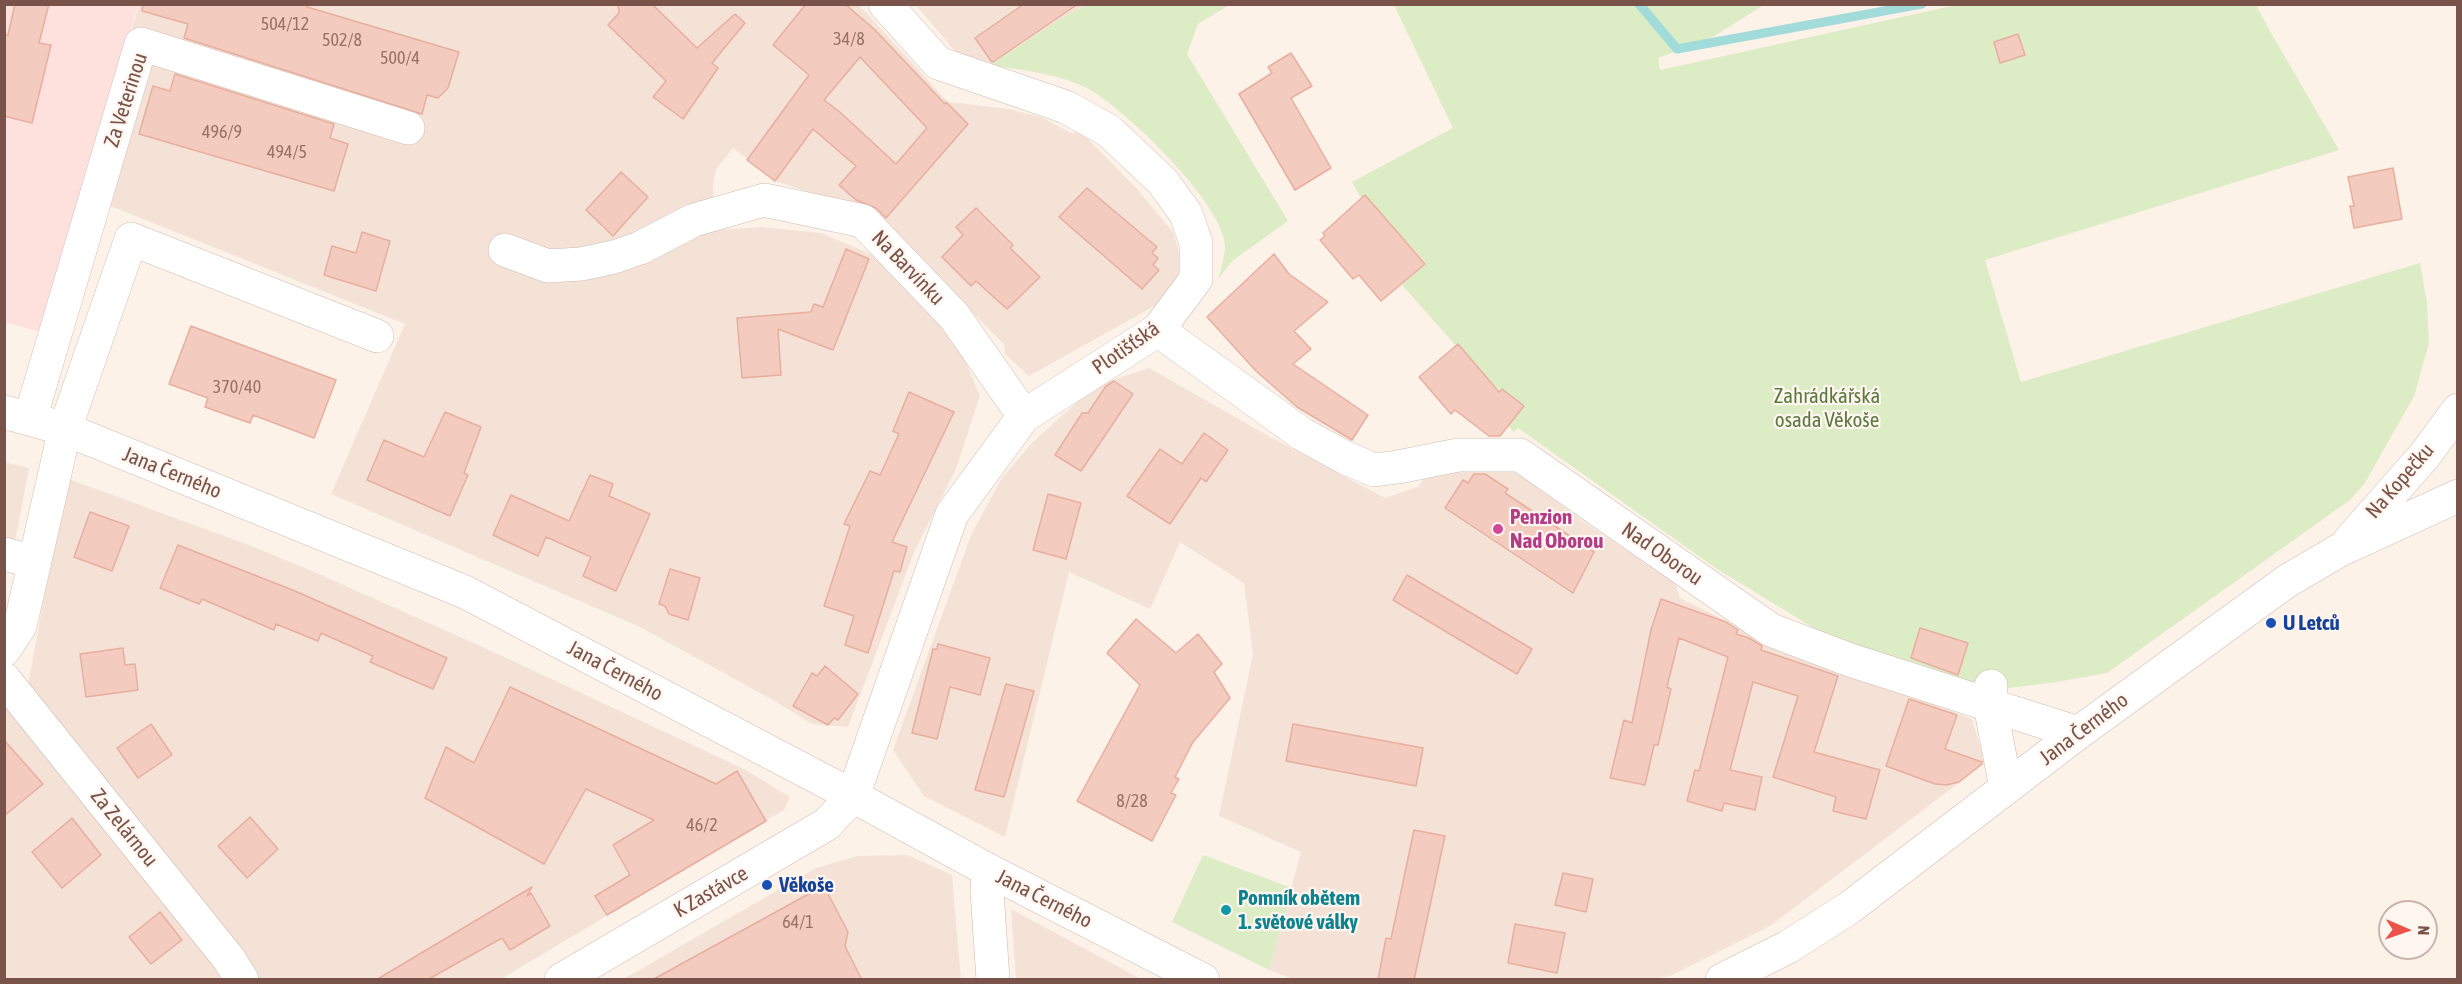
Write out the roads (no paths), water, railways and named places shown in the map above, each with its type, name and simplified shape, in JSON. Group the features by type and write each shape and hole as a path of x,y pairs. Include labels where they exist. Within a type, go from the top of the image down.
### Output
{"street":[{"name":"Plotišťská","path":"853,796 952,514 1024,416 1158,330 1196,279 1196,243 1186,213 1163,182 1109,131 1066,107 938,63 885,4"},
{"name":"Za Veterinou","path":"17,415 141,44 408,128"},
{"name":"Na Barvínku","path":"505,250 548,266 581,264 614,257 640,248 694,220 764,200 863,221 954,316 1024,416"},
{"path":"4,650 20,626 20,558 131,239 377,336"},
{"name":"Nad Oborou","path":"1158,330 1302,434 1344,457 1374,470 1458,455 1520,455 1771,630 1850,660 1990,695 2078,733"},
{"name":"Na Kopečku","path":"2340,550 2425,455 2457,410"},
{"name":"Jana Černého","path":"17,415 64,429 465,592 853,796 988,870 1203,980"},
{"name":"Jana Černého","path":"1722,980 1788,947 1849,908 2078,733 2287,581 2340,550 2457,496"},
{"name":"Za Zelárnou","path":"4,679 230,959 242,980"},
{"path":"1990,695 2006,788"},
{"name":"K Zastávce","path":"561,980 827,824 853,796"},
{"path":"988,870 987,891 993,980"}],"waterway":[{"path":"1639,4 1677,49 1922,4"}],"place":[{"name":"Penzion Nad Oborou","path":"1498,529"},
{"name":"U Letců","path":"2271,623"},
{"name":"Věkoše","path":"767,885"},
{"name":"Pomník obětem 1. světové války","path":"1226,910"}],"park label":[{"name":"Zahrádkářská osada Věkoše","path":"1827,408"}]}
